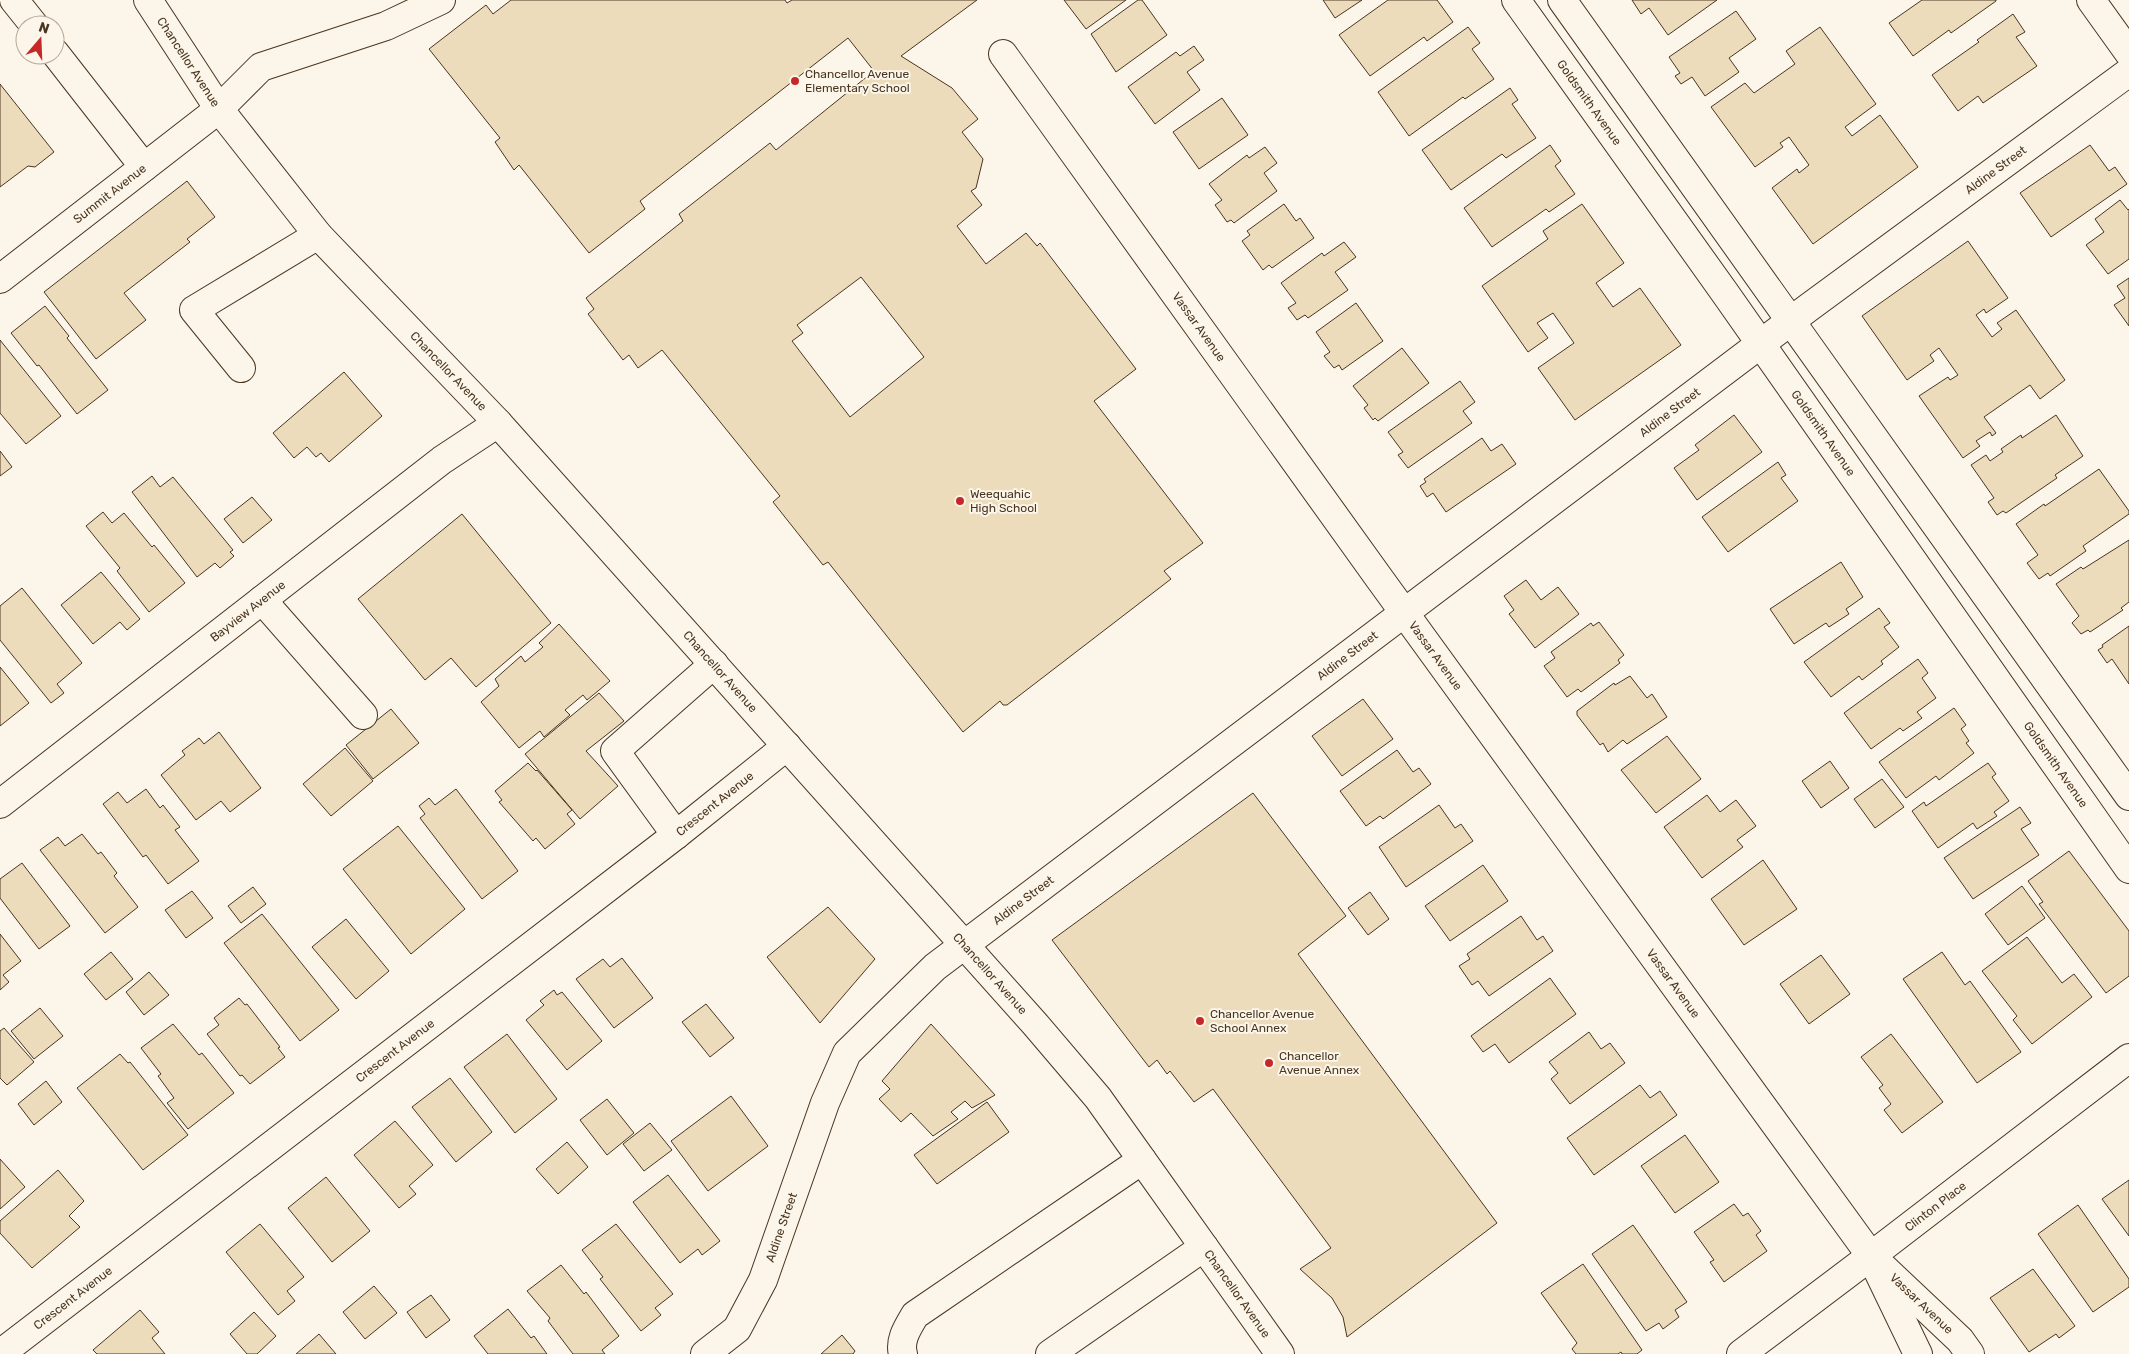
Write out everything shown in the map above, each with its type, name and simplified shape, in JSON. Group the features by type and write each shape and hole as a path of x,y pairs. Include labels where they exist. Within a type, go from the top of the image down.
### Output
{"street":[{"path":"14,0 26,15"},
{"name":"Chancellor Avenue","path":"148,0 219,109 318,235 498,423 788,746 1098,1098 1280,1354"},
{"name":"Summit Avenue","path":"0,279 219,109 261,67 386,26 441,0"},
{"name":"Goldsmith Avenue","path":"1516,0 1761,344 2129,869"},
{"path":"1562,0 2129,796"},
{"path":"2091,0 2129,53"},
{"path":"1566,70 1595,47"},
{"name":"Vassar Avenue","path":"1003,54 1871,1256 1918,1354"},
{"path":"65,65 144,168"},
{"name":"Aldine Street","path":"705,1354 736,1329 763,1280 824,1103 847,1053 935,967 1406,614 1761,344 2129,72"},
{"path":"241,368 194,310 318,235"},
{"name":"Bayview Avenue","path":"0,804 442,460 498,423"},
{"path":"262,600 362,716"},
{"path":"1982,659 2015,634"},
{"path":"676,835 615,751 714,664"},
{"name":"Crescent Avenue","path":"0,1354 676,835 788,746"},
{"name":"Clinton Place","path":"1741,1354 2129,1058"},
{"path":"904,1354 901,1346 906,1330 915,1316 1142,1160"},
{"path":"1050,1354 1204,1247"},
{"name":"Vassar Avenue","path":"1871,1256 1960,1340 1970,1354"}],"building":[{"path":"511,0 785,0 787,3 792,0 977,0 901,56 952,88 978,119 962,132 983,159 976,188 971,191 982,205 957,226 986,264 1026,233 1037,246 1040,243 1136,369 1094,401 1203,543 1164,571 1171,579 1007,705 1003,705 1000,701 963,732 828,562 823,565 773,502 780,496 662,350 638,368 629,355 623,360 588,314 594,309 586,298 683,221 679,214 770,143 776,150 874,71 848,38 640,201 645,209 589,253 519,165 514,170 495,142 500,138 429,49 486,5 493,14","holes":["861,277 924,357 850,417 792,341 803,333 797,325"]},
{"path":"1064,0 1126,0 1086,29"},
{"path":"1138,0 1142,0 1167,35 1116,72 1091,34"},
{"path":"1323,0 1362,0 1335,18"},
{"path":"1388,0 1437,0 1453,22 1427,41 1424,37 1370,76 1339,35"},
{"path":"1632,0 1717,0 1668,35 1649,8 1641,14"},
{"path":"1922,0 1996,1 1951,33 1949,30 1913,56 1889,23"},
{"path":"1736,11 1756,39 1729,58 1739,72 1705,96 1692,77 1681,84 1675,76 1680,73 1669,57"},
{"path":"2013,14 2025,32 2016,37 2037,66 1983,103 1978,96 1958,111 1932,75 1979,42 1977,40"},
{"path":"1468,27 1480,43 1472,49 1494,79 1465,99 1463,97 1409,136 1378,92"},
{"path":"1820,27 1876,104 1845,127 1852,136 1880,115 1918,167 1813,244 1772,188 1797,169 1799,173 1809,165 1789,137 1780,143 1783,147 1755,167 1711,107 1745,83 1754,93 1795,64 1786,51"},
{"path":"1194,46 1204,60 1187,72 1200,90 1155,124 1128,87 1176,52 1180,56"},
{"path":"0,84 54,152 35,167 28,166 0,187"},
{"path":"1510,88 1518,100 1512,104 1536,138 1506,158 1502,154 1451,190 1422,150"},
{"path":"1222,98 1248,135 1199,169 1173,132"},
{"path":"1550,145 1561,161 1555,166 1575,194 1549,212 1546,209 1492,247 1464,208"},
{"path":"2090,145 2109,171 2115,167 2127,184 2051,237 2020,193"},
{"path":"1265,147 1277,163 1264,173 1277,191 1234,223 1231,220 1227,222 1215,205 1222,200 1209,184 1247,155 1249,158"},
{"path":"187,181 215,217 187,239 190,242 124,293 146,320 96,359 44,292"},
{"path":"2120,200 2129,209 2129,259 2108,274 2086,245 2104,232 2095,219"},
{"path":"1284,204 1296,221 1300,218 1314,238 1272,268 1269,265 1263,270 1242,241 1250,235 1247,231"},
{"path":"1582,204 1624,263 1596,283 1613,307 1640,288 1681,345 1575,420 1538,368 1574,343 1553,313 1537,323 1548,338 1528,352 1482,286 1548,239 1543,231"},
{"path":"1968,241 2008,298 1986,313 1984,309 1976,315 1992,337 2002,329 1997,323 2016,310 2065,380 2040,399 2030,385 1984,417 1996,433 1992,436 1990,432 1976,441 1980,446 1963,458 1919,396 1948,377 1950,380 1958,375 1939,348 1930,355 1934,361 1907,380 1862,316"},
{"path":"1344,242 1356,257 1335,272 1348,290 1308,318 1305,315 1297,320 1288,308 1296,303 1281,283 1322,253 1324,256"},
{"path":"2129,278 2129,326 2114,305 2125,298 2117,286"},
{"path":"1356,303 1383,341 1342,370 1339,365 1334,368 1324,356 1330,352 1316,332"},
{"path":"45,306 69,336 67,338 108,390 77,414 11,333"},
{"path":"0,340 61,416 26,444 0,413"},
{"path":"1402,348 1429,383 1378,421 1375,418 1373,420 1364,408 1368,405 1353,386"},
{"path":"344,372 382,416 329,462 321,453 316,457 307,447 294,458 273,433"},
{"path":"1460,381 1475,402 1463,411 1472,423 1408,468 1398,455 1403,452 1388,432"},
{"path":"1734,415 1762,452 1697,500 1674,468 1699,450 1695,445"},
{"path":"2056,415 2083,456 2055,475 2057,478 2006,513 2003,511 1997,515 1988,502 1994,498 1971,465 1986,455 1990,461 2003,452 2001,449 2021,435 2022,438"},
{"path":"1482,438 1491,451 1502,444 1516,464 1446,512 1433,493 1427,497 1420,486 1426,482 1424,479"},
{"path":"0,451 12,467 0,476"},
{"path":"1778,462 1786,475 1781,478 1798,501 1728,552 1702,517"},
{"path":"2099,469 2129,511 2129,514 2083,546 2086,551 2050,576 2048,573 2039,579 2027,563 2038,555 2016,524"},
{"path":"152,476 160,487 173,477 233,550 230,552 234,556 220,568 215,563 197,577 132,492"},
{"path":"252,497 272,520 243,543 224,519"},
{"path":"103,512 112,523 124,513 152,547 154,545 185,583 149,612 117,571 120,568 86,526"},
{"path":"462,514 551,623 476,687 451,658 425,680 358,599"},
{"path":"2129,540 2129,602 2121,608 2123,610 2090,632 2088,630 2081,634 2072,623 2079,616 2056,584 2081,567 2083,569"},
{"path":"1841,562 1863,597 1846,609 1849,614 1829,627 1826,623 1794,644 1770,609"},
{"path":"101,572 140,619 127,630 120,622 93,644 61,605"},
{"path":"1526,580 1541,600 1558,587 1579,614 1535,648 1509,614 1514,610 1504,596"},
{"path":"22,588 82,663 57,684 64,693 51,703 0,640 0,606"},
{"path":"1879,608 1890,623 1884,627 1899,647 1881,661 1883,664 1862,680 1859,676 1831,697 1804,662"},
{"path":"1599,622 1624,655 1618,660 1620,663 1581,692 1578,689 1567,697 1544,666 1555,658 1551,652 1591,623 1593,626"},
{"path":"559,624 610,681 587,700 583,695 565,710 570,715 544,737 540,731 519,748 481,702 499,686 495,679 521,656 525,662 543,647 539,643"},
{"path":"2129,626 2129,684 2112,659 2107,663 2098,650 2103,647 2102,645"},
{"path":"1918,659 1928,673 1922,678 1936,698 1917,712 1922,718 1903,731 1900,728 1871,749 1844,713"},
{"path":"0,667 29,703 0,726"},
{"path":"1630,676 1647,698 1652,694 1667,717 1627,744 1623,740 1608,752 1603,743 1600,745 1577,715 1577,711 1614,683 1615,685"},
{"path":"599,693 624,721 586,751 618,786 580,819 525,754"},
{"path":"1363,699 1393,739 1342,776 1312,736"},
{"path":"1954,708 1966,725 1961,729 1969,741 1966,743 1974,753 1939,780 1936,776 1906,798 1879,762"},
{"path":"391,709 419,743 373,779 346,745"},
{"path":"219,732 261,788 230,812 221,801 196,820 161,775 185,755 182,751 199,738 204,744"},
{"path":"1667,736 1701,779 1656,813 1621,770"},
{"path":"345,748 373,781 331,816 303,784"},
{"path":"1397,750 1413,772 1419,768 1431,784 1383,819 1380,816 1366,826 1340,791"},
{"path":"1830,761 1849,788 1821,808 1802,781"},
{"path":"528,763 537,770 572,810 567,814 575,824 545,849 536,838 533,841 499,802 502,800 495,791"},
{"path":"1988,763 1996,774 1992,777 2009,801 1994,812 1997,816 1977,829 1973,823 1938,848 1912,811 1924,802 1926,806"},
{"path":"1882,779 1904,807 1875,828 1854,799"},
{"path":"146,789 160,808 163,805 180,827 175,830 199,861 168,884 146,855 143,857 103,804 118,792 127,803"},
{"path":"456,789 518,871 482,899 420,818 425,814 419,806 429,798 435,805"},
{"name":"Chancellor Avenue Annex","path":"1253,793 1346,916 1298,954 1497,1223 1347,1337 1343,1317 1332,1298 1300,1269 1331,1248 1213,1089 1194,1102 1170,1071 1167,1074 1157,1060 1149,1067 1052,940"},
{"path":"1707,795 1720,812 1736,800 1756,826 1737,840 1743,847 1702,878 1664,827"},
{"path":"1439,805 1455,828 1461,824 1473,841 1406,887 1379,847"},
{"path":"2020,807 2031,823 2021,829 2039,855 1973,899 1944,858"},
{"path":"398,826 465,909 411,954 343,869"},
{"path":"82,834 98,854 101,852 117,873 114,876 138,907 105,933 40,850 58,837 65,846"},
{"path":"2069,851 2129,931 2129,976 2106,993 2039,904 2043,902 2028,881"},
{"path":"1763,860 1797,909 1744,945 1711,899"},
{"path":"22,863 70,926 39,949 0,898 0,879"},
{"path":"1483,865 1508,901 1450,941 1425,906"},
{"path":"2022,886 2045,918 2008,945 1985,914"},
{"path":"253,887 266,904 241,923 228,906"},
{"path":"192,891 213,918 186,938 165,910"},
{"path":"1370,892 1389,919 1368,935 1348,908"},
{"path":"828,907 875,959 820,1023 767,957"},
{"path":"262,914 339,1010 300,1041 224,943"},
{"path":"1521,916 1537,940 1543,936 1553,951 1489,996 1478,981 1472,985 1459,966 1470,959 1467,954"},
{"path":"346,919 389,971 356,999 312,947"},
{"path":"0,934 21,961 3,975 9,982 0,990"},
{"path":"2027,937 2062,983 2074,974 2092,997 2032,1044 2013,1020 2017,1016 1982,971"},
{"path":"111,952 133,979 106,1000 84,974"},
{"path":"1942,952 1965,985 1970,981 2021,1052 1977,1083 1903,979"},
{"path":"1821,955 1850,994 1809,1024 1780,984"},
{"path":"622,958 653,998 614,1028 576,979 603,959 610,967"},
{"path":"149,972 169,995 144,1015 126,992"},
{"path":"1550,978 1576,1014 1509,1063 1495,1044 1483,1052 1471,1036"},
{"path":"554,990 557,995 562,992 602,1041 567,1070 526,1020 544,1005 540,1001"},
{"path":"239,998 245,1005 247,1004 280,1047 278,1048 285,1057 250,1084 242,1075 240,1076 207,1034 219,1025 214,1018"},
{"path":"706,1004 734,1038 710,1057 682,1022"},
{"path":"40,1008 63,1036 34,1059 11,1031"},
{"path":"173,1024 199,1055 202,1053 234,1093 188,1129 167,1103 174,1098 158,1076 161,1074 141,1048"},
{"path":"931,1024 995,1095 972,1108 965,1101 951,1112 958,1119 933,1136 911,1113 901,1122 879,1099 890,1089 882,1081"},
{"path":"4,1028 34,1062 7,1085 0,1078 0,1031"},
{"path":"1589,1032 1601,1049 1610,1043 1625,1063 1570,1104 1551,1079 1558,1073 1549,1062"},
{"path":"507,1034 557,1099 515,1133 464,1067"},
{"path":"1891,1034 1943,1102 1902,1133 1884,1110 1891,1104 1879,1088 1883,1085 1861,1057"},
{"path":"120,1054 128,1063 130,1062 188,1135 143,1170 77,1088"},
{"path":"450,1078 492,1132 456,1162 412,1107"},
{"path":"46,1081 62,1102 34,1125 18,1104"},
{"path":"1640,1085 1650,1098 1660,1091 1677,1115 1594,1175 1567,1138"},
{"path":"731,1096 768,1146 708,1191 671,1141"},
{"path":"607,1099 634,1133 607,1155 580,1120"},
{"path":"987,1102 1009,1132 937,1184 914,1155"},
{"path":"395,1121 433,1165 409,1186 416,1194 399,1208 354,1155"},
{"path":"650,1123 672,1150 644,1171 623,1144"},
{"path":"1685,1135 1719,1182 1675,1213 1641,1166"},
{"path":"567,1142 588,1167 558,1194 536,1169"},
{"path":"0,1159 25,1187 0,1209"},
{"path":"58,1170 84,1201 69,1216 80,1227 32,1268 0,1233 0,1221"},
{"path":"668,1175 720,1241 702,1255 698,1249 680,1263 633,1202"},
{"path":"326,1177 370,1231 332,1262 288,1208"},
{"path":"2129,1180 2129,1236 2102,1199"},
{"path":"1734,1204 1743,1216 1748,1213 1761,1231 1756,1235 1767,1251 1724,1282 1710,1262 1714,1260 1694,1232"},
{"path":"2078,1205 2129,1279 2129,1287 2093,1312 2038,1234"},
{"path":"260,1224 304,1277 287,1291 295,1301 278,1315 226,1252"},
{"path":"616,1224 673,1294 655,1308 661,1315 641,1331 600,1279 603,1277 582,1250"},
{"path":"1633,1225 1687,1302 1675,1310 1679,1317 1663,1329 1659,1323 1646,1331 1592,1254"},
{"path":"1583,1264 1642,1350 1637,1354 1622,1354 1621,1352 1618,1354 1576,1354 1572,1349 1577,1343 1541,1293"},
{"path":"561,1265 584,1294 586,1292 619,1336 602,1350 605,1354 573,1354 548,1321 550,1318 527,1291"},
{"path":"2033,1269 2075,1326 2059,1338 2056,1334 2029,1352 1990,1298"},
{"path":"374,1286 397,1313 365,1339 343,1312"},
{"path":"431,1295 450,1320 426,1338 407,1312"},
{"path":"508,1309 531,1338 534,1336 547,1354 488,1354 474,1336"},
{"path":"140,1310 159,1332 152,1338 165,1354 97,1354 93,1350"},
{"path":"254,1312 276,1336 257,1354 247,1354 230,1334"},
{"path":"319,1334 336,1354 296,1354"},
{"path":"842,1335 855,1351 853,1354 821,1354"}],"place":[{"name":"Chancellor Avenue Elementary School","path":"795,81"},
{"name":"Weequahic High School","path":"960,501"},
{"name":"Chancellor Avenue School Annex","path":"1200,1021"},
{"name":"Chancellor Avenue Annex","path":"1269,1063"}]}
